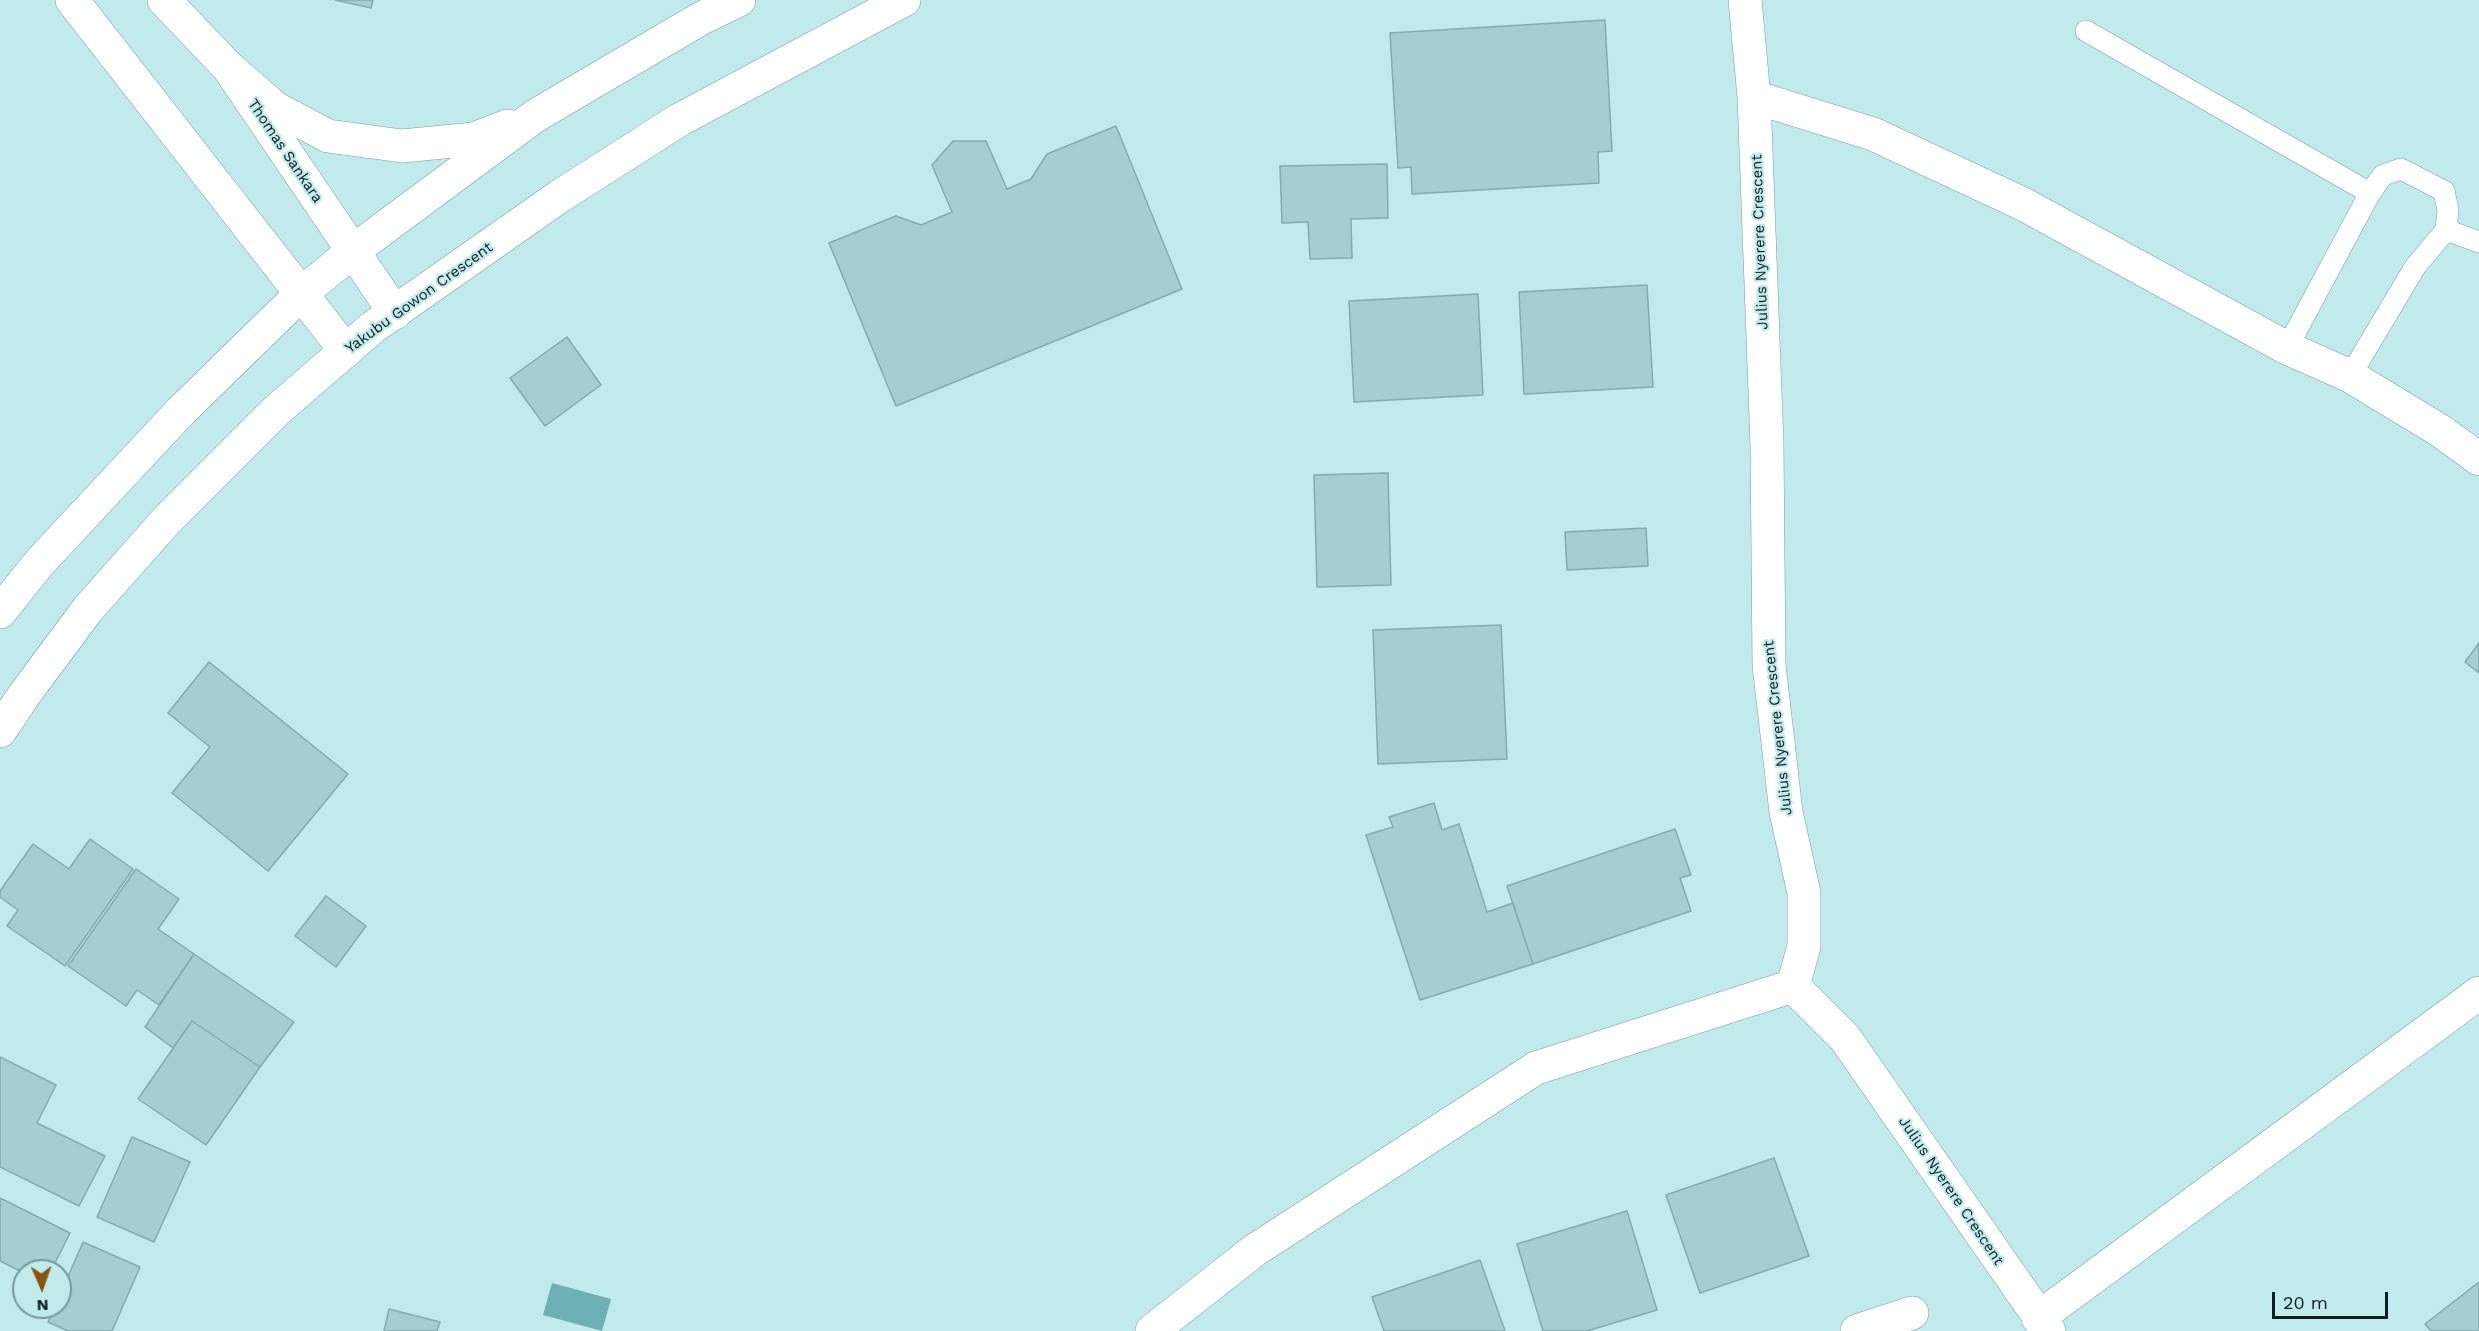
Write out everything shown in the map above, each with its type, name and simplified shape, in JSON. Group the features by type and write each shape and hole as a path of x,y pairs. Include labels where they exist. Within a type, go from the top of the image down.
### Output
{"street":[{"path":"72,0 346,351"},
{"name":"Thomas Sankara","path":"164,0 228,67 395,313"},
{"path":"0,612 40,562 180,412 301,294 353,251 535,116 700,19 739,0"},
{"name":"Yakubu Gowon Crescent","path":"0,731 88,609 166,520 276,411 346,351 395,313 560,196 679,120 904,0"},
{"name":"Julius Nyerere Crescent","path":"1745,0 1754,97 1767,445 1769,665 1786,812 1804,893 1804,946 1793,986 1845,1038 2043,1325"},
{"path":"228,67 275,108 328,136 402,147 474,139 535,116"},
{"path":"1754,97 1873,134 2012,199 2287,348 2350,376 2439,430 2479,459"},
{"path":"1152,1331 1255,1250 1536,1068 1793,986"},
{"path":"2043,1325 2479,993"},
{"path":"1857,1331 1912,1313"}],"lane":[{"path":"2086,31 2370,193"},
{"path":"2287,348 2370,193 2383,174 2401,170 2444,191 2448,210 2446,230 2415,267 2350,376"},
{"path":"2446,230 2479,242"}],"water":[{"path":"552,1283 611,1299 602,1331 543,1315"}],"building":[{"path":"335,0 373,0 371,8"},
{"path":"1605,20 1612,151 1598,152 1599,183 1412,194 1411,167 1398,168 1390,33"},
{"path":"1116,126 1182,289 896,406 829,243 896,216 921,225 952,212 932,165 953,141 986,141 1007,189 1031,179 1047,154"},
{"path":"1387,164 1388,218 1351,219 1352,258 1310,259 1308,222 1282,223 1280,166"},
{"path":"1647,285 1653,387 1524,394 1519,292"},
{"path":"1478,294 1483,395 1354,402 1349,301"},
{"path":"567,337 601,385 545,426 510,378"},
{"path":"1388,473 1391,585 1317,587 1314,475"},
{"path":"1646,528 1648,566 1567,570 1565,532"},
{"path":"1501,625 1507,759 1378,764 1373,630"},
{"path":"2479,643 2479,673 2465,662"},
{"path":"209,662 348,774 268,871 172,793 210,747 168,713"},
{"path":"1434,803 1442,830 1459,824 1487,912 1513,903 1533,964 1420,1000 1366,835 1393,827 1389,817"},
{"path":"1675,829 1691,875 1680,878 1691,911 1533,964 1507,886"},
{"path":"90,839 133,869 65,966 7,926 18,910 0,897 0,891 33,844 69,869"},
{"path":"136,869 179,899 158,929 194,954 159,1005 137,990 126,1006 68,966"},
{"path":"326,896 366,926 336,967 295,936"},
{"path":"194,954 294,1022 260,1067 192,1021 173,1048 145,1027"},
{"path":"192,1021 260,1067 206,1145 138,1099"},
{"path":"0,1057 56,1085 37,1123 105,1156 79,1206 0,1167"},
{"path":"132,1137 190,1162 154,1242 97,1217"},
{"path":"1774,1158 1809,1256 1700,1293 1666,1195"},
{"path":"0,1198 70,1233 57,1259 12,1259 12,1267 0,1261"},
{"path":"1627,1211 1657,1310 1587,1331 1543,1331 1517,1244"},
{"path":"83,1242 140,1267 112,1331 68,1331 48,1322 49,1319 72,1319 72,1267"},
{"path":"1480,1260 1505,1331 1384,1331 1372,1297"},
{"path":"2479,1282 2479,1331 2431,1331 2425,1324"},
{"path":"389,1309 440,1322 437,1331 384,1331"}]}
